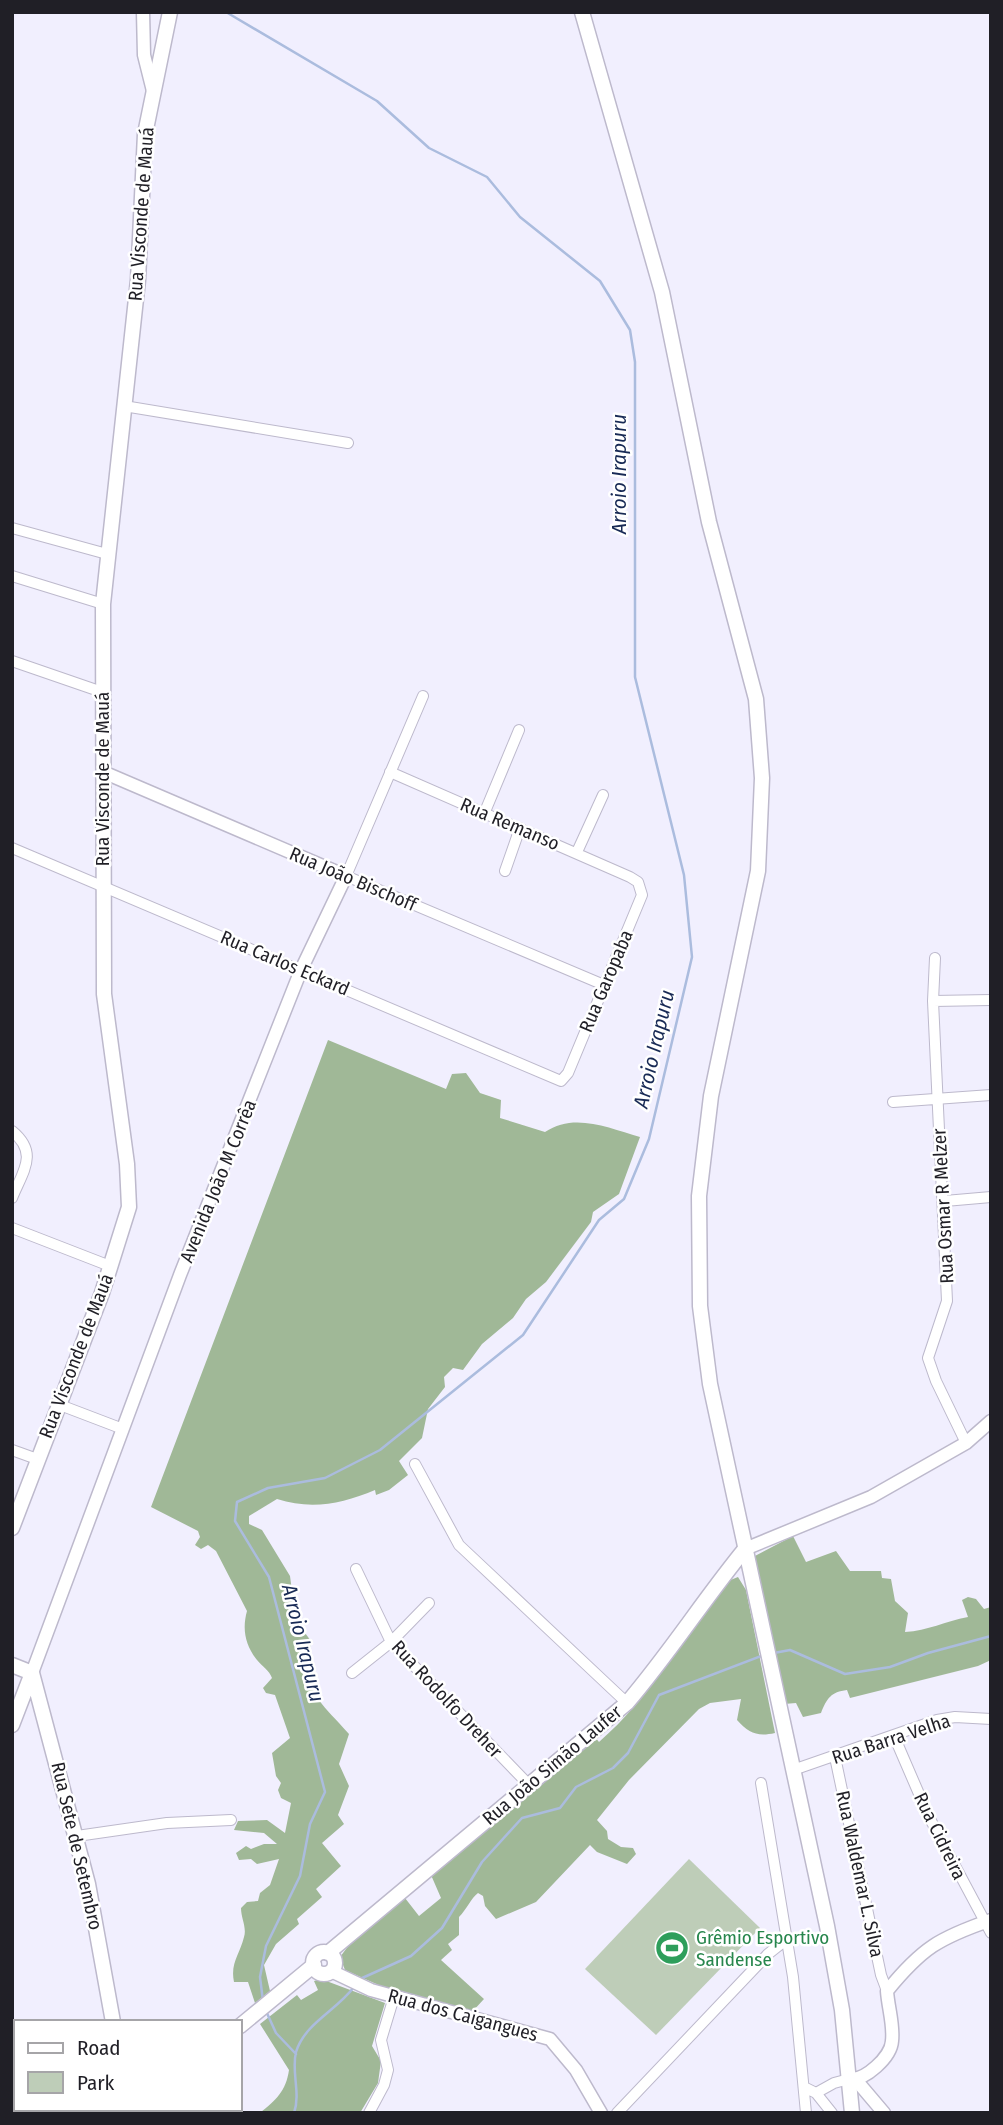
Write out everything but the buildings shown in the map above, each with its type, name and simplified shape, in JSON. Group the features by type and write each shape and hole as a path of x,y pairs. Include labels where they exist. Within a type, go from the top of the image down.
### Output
{"main road":[{"name":"Rua Visconde de Mauá","path":"12,1528 126,1222 129,1186 104,993 103,604 138,280 145,134 170,12"},
{"path":"582,12 662,292 709,522 756,699 762,778 758,871 705,1127 697,1249 710,1384 833,1958 853,2080 852,2113"},
{"name":"Rua João Simão Laufer","path":"327,1972 335,1963 328,1953 627,1703 659,1666 695,1611 745,1549"},
{"path":"12,1665 32,1673 12,1725"},
{"name":"Rua Sete de Setembro","path":"32,1673 77,1836 113,2020"},
{"path":"242,2024 292,1986 327,1972"}],"street":[{"path":"143,12 147,74 153,91"},
{"path":"124,406 348,443"},
{"path":"12,528 107,554"},
{"path":"12,576 103,604"},
{"path":"12,661 102,692"},
{"name":"Avenida João M Corrêa","path":"32,1673 180,1275 301,970 346,876 423,696"},
{"path":"484,814 519,730"},
{"name":"Rua João Bischoff","path":"103,772 604,985"},
{"name":"Rua Remanso","path":"390,772 630,877"},
{"path":"577,852 603,795"},
{"path":"505,871 520,828"},
{"name":"Rua Carlos Eckard","path":"12,848 556,1081"},
{"name":"Rua Garopaba","path":"556,1081 566,1079 642,895 638,881 630,877"},
{"name":"Rua Osmar R Melzer","path":"935,958 933,1001 945,1201 947,1301 929,1358 936,1381 966,1443"},
{"path":"933,1001 991,1000"},
{"path":"893,1102 991,1095"},
{"path":"12,1131 26,1144 28,1155 12,1198"},
{"path":"945,1201 991,1197"},
{"path":"12,1228 110,1266"},
{"path":"60,1405 123,1429"},
{"path":"745,1549 871,1497 966,1443 991,1421"},
{"path":"12,1450 37,1459"},
{"path":"415,1464 460,1545 627,1703"},
{"name":"Rua Rodolfo Dreher","path":"356,1569 391,1642 529,1784"},
{"path":"352,1673 391,1642 429,1603"},
{"name":"Rua Barra Velha","path":"793,1770 955,1717 991,1720"},
{"name":"Rua Cidreira","path":"894,1736 929,1817 989,1925"},
{"name":"Rua Waldemar L. Silva","path":"835,1757 881,1975 887,1991"},
{"path":"761,1783 787,1939 806,2113"},
{"path":"77,1836 167,1823 231,1820"},
{"path":"816,2093 834,2082 853,2080 873,2070 892,2044 887,1991 924,1949 938,1940 989,1925"},
{"path":"617,2113 772,1950 787,1939"},
{"name":"Rua dos Caigangues","path":"327,1972 394,1997 550,2039 564,2052 601,2113"},
{"path":"369,2113 384,2085 388,2070 382,2040 394,1997"},
{"path":"853,2080 884,2113"},
{"path":"804,2087 816,2093 832,2113"}],"green space":[{"path":"328,1040 446,1089 452,1074 466,1073 480,1093 501,1100 500,1118 545,1132 556,1126 580,1122 640,1137 619,1194 593,1212 591,1222 546,1282 526,1299 513,1318 482,1344 463,1370 453,1368 444,1377 445,1387 428,1409 422,1438 399,1461 408,1475 389,1490 376,1495 375,1490 351,1499 314,1505 277,1499 249,1516 249,1524 262,1530 290,1576 296,1621 311,1641 309,1672 315,1694 349,1734 339,1764 349,1786 338,1815 344,1824 322,1843 341,1866 316,1889 322,1897 297,1919 299,1924 276,1944 264,1965 270,1991 255,2003 248,1982 234,1982 234,1964 245,1934 241,1908 247,1902 258,1901 260,1893 270,1885 279,1859 257,1864 251,1859 239,1860 236,1853 246,1846 251,1849 264,1844 277,1844 264,1833 234,1830 238,1821 267,1820 285,1833 291,1803 281,1798 278,1790 281,1783 276,1776 272,1753 290,1738 275,1695 266,1693 263,1688 272,1678 247,1643 247,1611 216,1551 208,1545 201,1549 195,1545 200,1537 198,1531 151,1507"},
{"path":"793,1536 806,1562 836,1551 850,1571 881,1571 882,1578 891,1579 895,1601 908,1613 905,1632 968,1617 962,1600 968,1597 976,1599 984,1609 991,1607 991,1660 978,1666 850,1698 847,1690 837,1692 825,1703 821,1713 803,1717 796,1703 784,1704 753,1557"},
{"path":"738,1577 746,1590 775,1733 758,1734 737,1720 741,1699 710,1703 699,1709 629,1780 597,1820 607,1831 608,1839 621,1847 633,1848 636,1854 627,1864 597,1852 590,1845 536,1902 496,1919 485,1906 483,1896 478,1893 459,1917 459,1935 448,1944 452,1950 441,1960 484,1999 472,2012 383,1987 345,1970 340,1957 349,1945 405,1898 419,1916 441,1898 431,1875 595,1737 599,1742 618,1724 652,1686 728,1581"},
{"name":"Grêmio Esportivo Sandense","path":"689,1859 760,1928 656,2035 585,1969"},
{"path":"321,1979 385,2003 372,2046 381,2061 378,2083 360,2113 260,2113 279,2094 289,2070 260,2024 297,1995 301,2000 318,1990 314,1981"}],"waterway":[{"name":"Arroio Irapuru","path":"226,12 377,101 429,148 487,177 520,217 600,281 630,330 635,362 635,677 684,875 692,957 649,1139 624,1199 599,1220 523,1335 380,1450 325,1478 268,1488 237,1502 235,1521 269,1577 325,1792 310,1824 300,1876 266,1946 260,1977 263,2001"},
{"path":"774,1653 790,1650 845,1674 890,1667 928,1653 991,1636"},
{"path":"360,1979 411,1956 442,1928 482,1862 522,1818 560,1808 576,1787 613,1768 628,1753 659,1695 764,1655"},
{"path":"294,2113 297,2098 295,2060 300,2042 354,1987"},
{"name":"Arroio Irapuru","path":"266,2011 276,2033 296,2054"}],"place":[{"name":"Grêmio Esportivo Sandense","path":"672,1948"}]}
